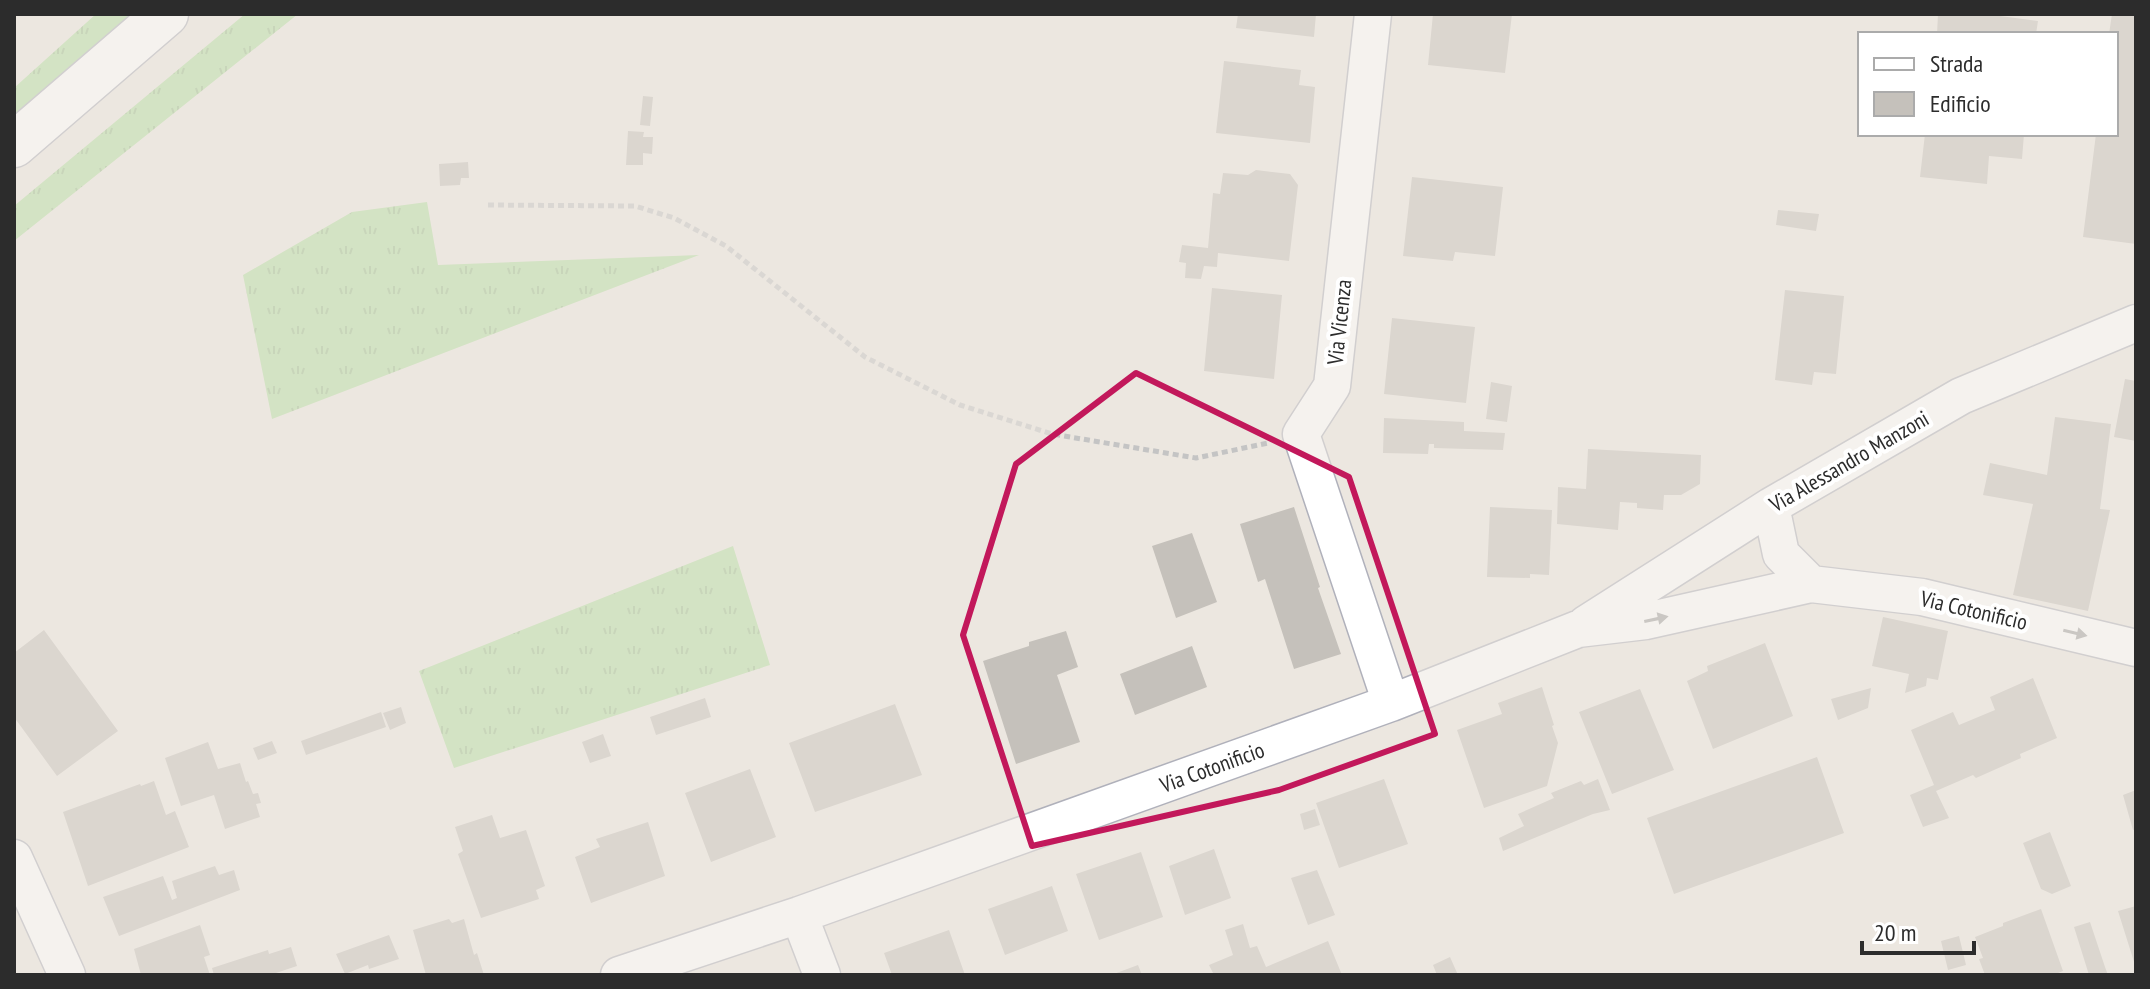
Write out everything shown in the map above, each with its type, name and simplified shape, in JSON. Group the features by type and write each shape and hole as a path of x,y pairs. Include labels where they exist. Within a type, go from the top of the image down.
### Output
{"main road":[{"path":"14,145 166,14"}],"street":[{"name":"Via Vicenza","path":"1301,434 1332,386 1373,14"},
{"name":"Via Alessandro Manzoni","path":"1578,629 1771,506 1961,396 2136,323"},
{"path":"1301,434 1391,703"},
{"path":"1771,506 1781,554 1811,584"},
{"name":"Via Cotonificio","path":"619,975 799,915 1391,703 1578,629 1646,621 1811,584 1922,597 2136,648"},
{"path":"14,858 67,975"},
{"path":"799,915 822,975"}],"path":[{"path":"488,205 635,206 674,218 726,246 865,357 960,405 1052,434 1196,458 1257,447 1301,434"}],"highlighted area":[{"path":"1136,373 1349,477 1435,734 1279,790 1032,846 963,635 1016,464"}],"green space":[{"path":"96,14 145,14 14,126 14,88"},
{"path":"245,14 298,14 14,241 14,206"},
{"path":"427,202 438,265 699,255 272,419 243,275 352,212"},
{"path":"733,546 770,665 454,768 419,671"}],"building":[{"path":"1238,14 1316,14 1314,37 1236,28"},
{"path":"1433,14 1512,14 1505,73 1428,65"},
{"path":"1938,14 1985,14 2038,21 2036,32 1937,32"},
{"path":"2112,14 2136,14 2136,244 2083,237 2096,136 2118,136 2118,32 2109,32"},
{"path":"1224,61 1301,70 1299,85 1315,87 1310,143 1216,133"},
{"path":"643,96 653,97 650,126 640,125"},
{"path":"628,131 644,132 643,137 653,137 652,154 643,153 643,165 626,165"},
{"path":"1925,136 2024,136 2022,159 1989,156 1987,184 1920,177"},
{"path":"468,162 469,178 461,178 460,185 440,186 439,164"},
{"path":"1256,170 1290,174 1298,185 1289,261 1218,253 1217,267 1204,266 1201,279 1185,278 1186,263 1179,262 1182,245 1208,248 1213,193 1220,194 1223,173 1248,175"},
{"path":"1412,177 1503,187 1495,256 1455,252 1453,261 1403,256"},
{"path":"1778,210 1819,214 1816,231 1776,225"},
{"path":"1212,288 1282,295 1274,379 1204,371"},
{"path":"1785,290 1844,296 1836,374 1814,372 1812,385 1775,380"},
{"path":"1392,318 1475,327 1466,403 1384,394"},
{"path":"2125,379 2136,381 2136,441 2114,437"},
{"path":"1491,382 1512,386 1507,422 1486,419"},
{"path":"2055,417 2111,424 2100,509 2110,510 2088,611 2013,595 2033,504 1983,495 1990,463 2047,475"},
{"path":"1384,418 1464,422 1464,431 1505,433 1503,450 1434,448 1434,444 1429,444 1428,454 1383,453"},
{"path":"1588,449 1701,455 1700,484 1681,495 1664,495 1663,510 1637,508 1637,503 1620,502 1618,530 1557,524 1558,487 1586,489"},
{"path":"1294,507 1341,654 1294,669 1265,579 1258,582 1240,524"},
{"path":"1490,507 1552,510 1549,575 1487,577"},
{"path":"1192,533 1217,602 1176,618 1152,546"},
{"path":"1883,617 1948,631 1938,680 1927,678 1926,686 1905,693 1909,674 1872,666"},
{"path":"44,630 118,731 57,776 14,717 14,653"},
{"path":"1066,631 1078,667 1057,675 1080,742 1016,764 983,661"},
{"path":"1765,643 1793,716 1713,749 1687,681 1708,671 1707,666"},
{"path":"1192,646 1207,687 1135,715 1120,674"},
{"path":"2033,678 2057,738 1976,778 1973,775 1936,791 1949,818 1923,827 1910,795 1934,785 1911,730 1953,712 1959,725 1995,710 1990,697"},
{"path":"1542,687 1558,743 1547,786 1484,808 1457,730 1502,714 1498,703"},
{"path":"1871,688 1868,708 1838,720 1831,699"},
{"path":"1640,689 1674,770 1612,794 1579,712"},
{"path":"705,698 711,717 656,735 650,717"},
{"path":"895,704 922,775 815,812 789,743"},
{"path":"401,707 406,723 390,730 383,713"},
{"path":"381,712 386,727 306,755 301,741"},
{"path":"603,734 611,756 590,763 582,742"},
{"path":"272,741 277,753 258,760 253,748"},
{"path":"208,742 218,769 240,763 253,794 258,793 261,803 256,804 260,817 225,829 214,795 181,806 165,758"},
{"path":"1817,757 1844,833 1674,894 1647,818"},
{"path":"750,769 776,837 711,862 685,793"},
{"path":"1384,779 1408,844 1339,868 1316,803"},
{"path":"1598,779 1610,810 1503,851 1499,838 1524,826 1518,814 1554,798 1551,793 1581,781 1584,785"},
{"path":"154,781 166,815 175,811 189,847 88,886 63,812"},
{"path":"2136,790 2136,829 2133,830 2123,795"},
{"path":"1315,809 1320,825 1304,830 1300,814"},
{"path":"492,815 500,838 526,830 545,886 536,890 539,899 481,918 458,854 463,851 455,827"},
{"path":"648,822 665,876 591,903 575,857 600,847 596,839"},
{"path":"2050,832 2071,886 2052,894 2041,889 2023,843"},
{"path":"1214,849 1231,898 1185,915 1169,866"},
{"path":"1141,852 1163,917 1099,940 1076,874"},
{"path":"215,866 219,875 234,870 240,890 119,936 103,897 163,876 172,900 177,898 172,881"},
{"path":"1317,870 1335,915 1308,925 1291,878"},
{"path":"1052,886 1068,931 1005,955 988,909"},
{"path":"2136,906 2136,964 2135,965 2118,911"},
{"path":"2041,909 2063,971 2053,975 1985,975 1975,937"},
{"path":"449,919 452,923 464,919 474,955 477,953 484,975 426,975 413,930"},
{"path":"2090,922 2108,975 2089,975 2074,927"},
{"path":"1243,924 1250,948 1257,946 1266,967 1328,941 1342,975 1214,975 1209,965 1233,955 1225,930"},
{"path":"200,925 210,955 204,957 210,975 141,975 134,949"},
{"path":"949,930 965,975 892,975 884,953"},
{"path":"389,935 399,959 369,969 368,965 345,974 336,954"},
{"path":"1959,936 1966,965 1948,970 1941,941"},
{"path":"291,947 297,966 276,973 278,975 214,975 212,968 268,950 269,954"},
{"path":"1450,957 1458,975 1437,975 1433,965"},
{"path":"1138,965 1142,975 1111,975"}]}
